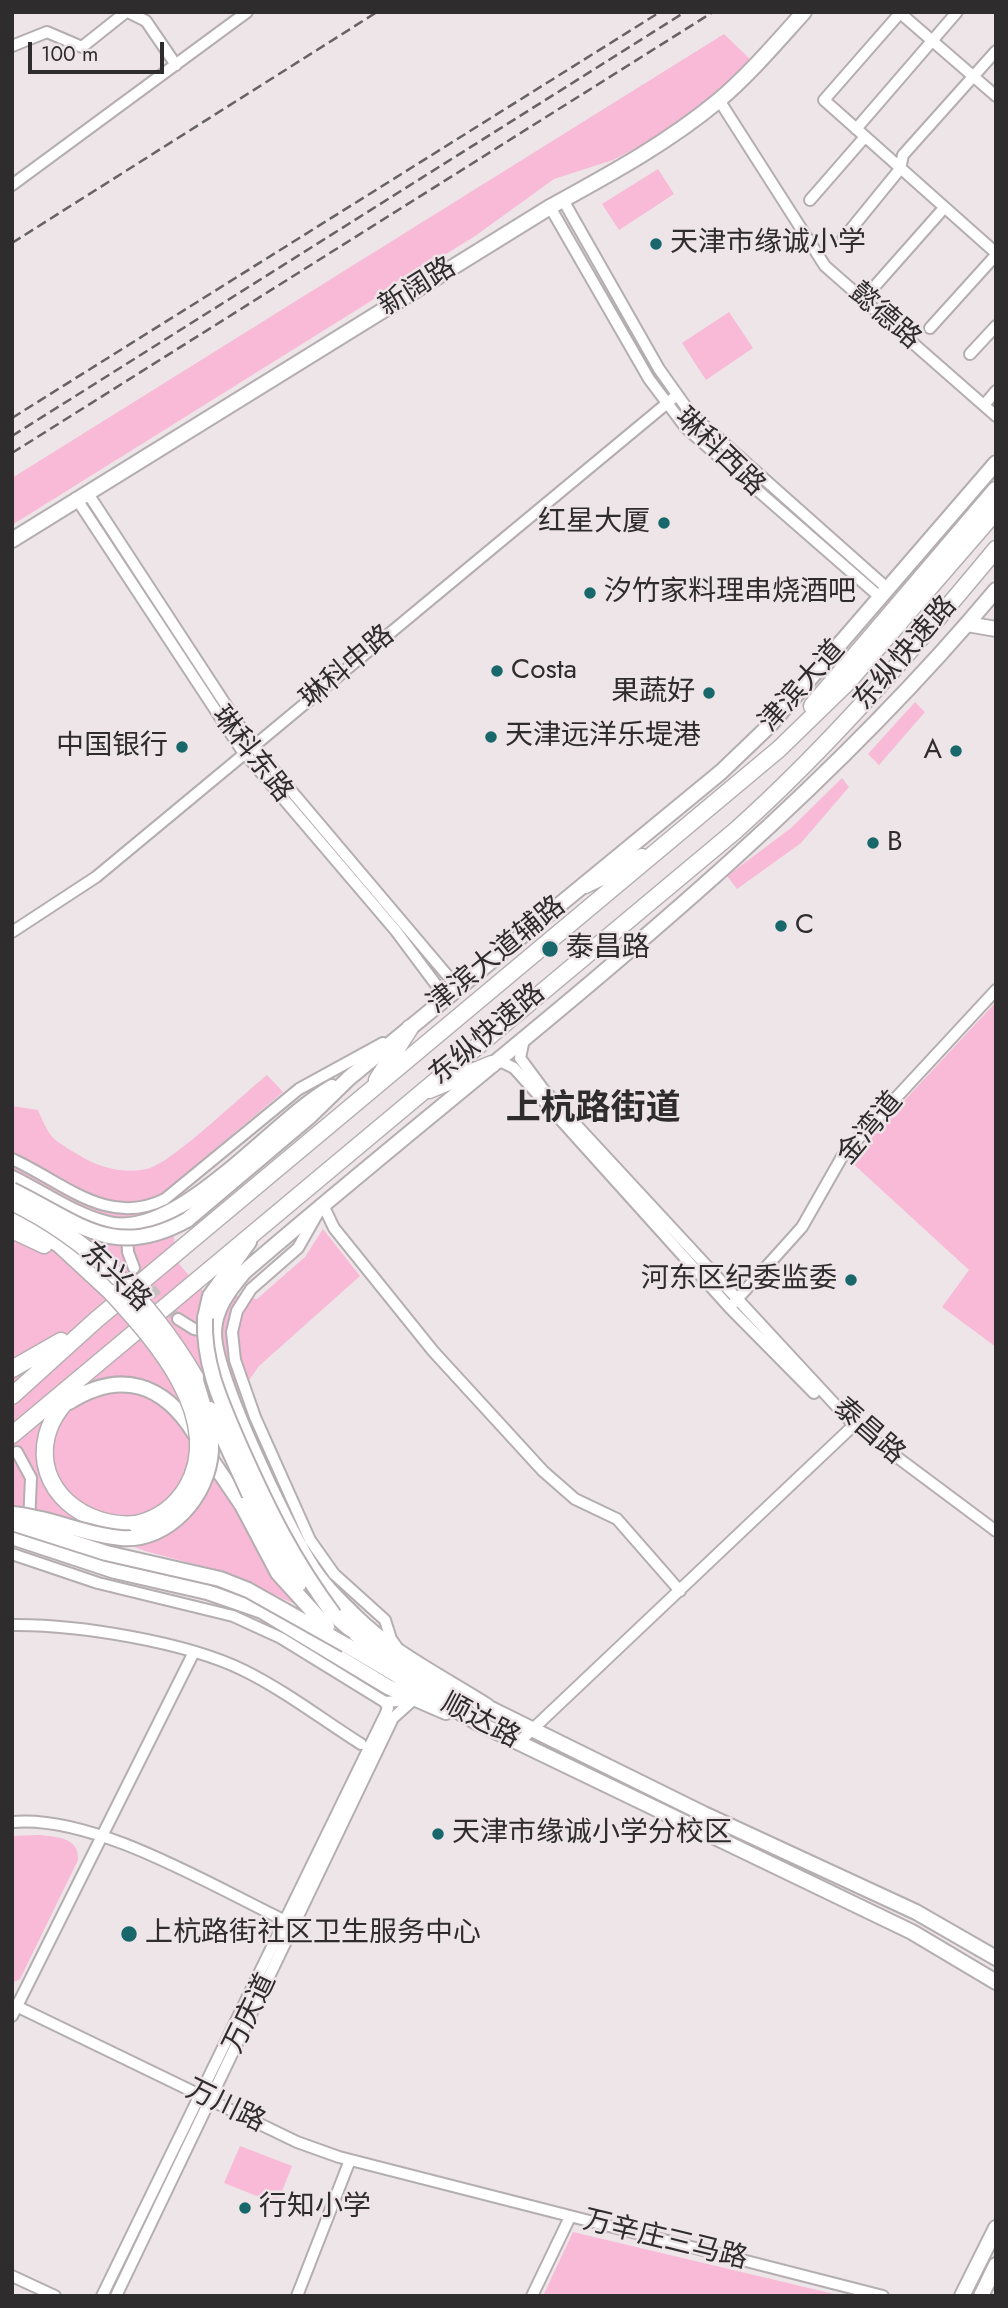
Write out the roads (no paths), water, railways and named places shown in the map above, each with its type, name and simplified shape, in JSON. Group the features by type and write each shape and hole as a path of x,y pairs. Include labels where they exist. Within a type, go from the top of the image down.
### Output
{"highway":[{"path":"779,749 828,684 996,489"},
{"name":"东纵快速路","path":"779,749 849,682 996,511"},
{"name":"东纵快速路","path":"12,1434 735,831 793,778 857,712 996,549"},
{"name":"津滨大道","path":"368,1094 779,749"},
{"path":"585,885 664,847"},
{"path":"12,1396 96,1320 368,1094 410,1028"},
{"path":"414,1097 492,1064"},
{"name":"东兴路","path":"12,1202 71,1236 117,1275 161,1323 195,1377"},
{"name":"东兴路","path":"12,1216 60,1244 112,1293 149,1335 186,1394 197,1435 197,1464 177,1502 163,1513 136,1524 110,1524 84,1515 71,1506 51,1480 45,1462 45,1445 59,1409"},
{"path":"12,1230 43,1244 112,1293"},
{"path":"12,1369 96,1320"},
{"path":"59,1409 113,1348"}],"main road":[{"name":"新阔路","path":"12,540 556,204 624,167 719,100 804,12"},
{"name":"津滨大道","path":"585,885 721,772 769,726 996,463"},
{"path":"487,1706 403,1653 358,1619 310,1565 254,1449 218,1359 214,1333 217,1317 231,1287 244,1272 492,1064 804,794 967,624 996,590"},
{"path":"967,624 996,629"},
{"name":"津滨大道辅路","path":"349,1077 585,885"},
{"path":"12,1190 81,1228 107,1237 138,1239 170,1229 187,1220 309,1117 349,1077"},
{"path":"12,1178 90,1218 127,1227 162,1217 185,1204 303,1106 349,1077"},
{"path":"262,1224 210,1296 205,1318 206,1359 233,1430 271,1515 298,1565 334,1615"},
{"path":"12,1514 125,1539 155,1531 172,1522 188,1509 200,1492 209,1465 208,1424 195,1377"},
{"name":"顺达路","path":"195,1377 283,1562 313,1599 424,1692 487,1706 530,1729 916,1912 996,1958"},
{"name":"顺达路","path":"59,1409 80,1395 105,1385 129,1385 153,1391 171,1403 186,1419 242,1505 278,1573 307,1609 346,1645 478,1723 912,1932 996,1982"},
{"path":"12,1523 106,1553 220,1579 248,1590 346,1645"},
{"path":"19,1539 115,1571 208,1592 271,1616 424,1692"},
{"path":"962,2296 996,2228"},
{"path":"981,2296 996,2265"}],"street":[{"path":"12,46 47,32 82,47 127,12 146,21 176,65"},
{"path":"12,186 247,12"},
{"path":"856,129 957,12"},
{"path":"930,328 996,254 824,100 900,13 996,96"},
{"path":"842,239 900,169 903,155 996,51"},
{"name":"懿德路","path":"719,100 825,266 996,416"},
{"path":"810,200 864,138"},
{"name":"琳科西路","path":"556,204 671,397 884,593"},
{"path":"876,286 944,208"},
{"path":"970,354 996,326"},
{"path":"984,405 996,391"},
{"name":"琳科中路","path":"12,926 91,875 671,397"},
{"name":"琳科东路","path":"81,495 247,748 396,931 446,998"},
{"name":"琳科中路","path":"12,932 96,877 247,748"},
{"name":"琳科东路","path":"247,748 458,988"},
{"name":"金湾道","path":"733,1305 802,1227 826,1190 843,1155 996,990"},
{"path":"12,1158 110,1209 145,1208 165,1199 299,1089 410,1028"},
{"name":"泰昌路","path":"528,1032 519,1051 523,1064 733,1305"},
{"name":"泰昌路","path":"492,1064 502,1062 514,1068 733,1305 852,1427 911,1479 996,1540"},
{"path":"323,1205 334,1228 451,1371 567,1492 617,1519 680,1591"},
{"path":"323,1205 298,1248 251,1289 237,1311 232,1332 235,1360 255,1417 310,1541 334,1574 385,1620 391,1639 403,1653"},
{"path":"127,1227 128,1252 134,1268"},
{"path":"178,1319 194,1329 214,1333"},
{"path":"518,1743 852,1427"},
{"name":"泰昌路","path":"852,1427 996,1531"},
{"path":"17,1452 31,1478 32,1503 19,1539"},
{"path":"12,1553 98,1583 233,1616 281,1638 385,1702 424,1692"},
{"path":"271,1616 310,1565"},
{"path":"12,1625 47,1624 132,1637 242,1670 361,1744"},
{"path":"14,2009 193,1654"},
{"name":"万庆道","path":"102,2296 205,2098 393,1718 424,1692"},
{"name":"万庆道","path":"290,1923 385,1715 388,1708 385,1702"},
{"path":"12,1822 53,1823 101,1834 290,1923"},
{"name":"万川路","path":"14,2009 297,2142 350,2160 447,2186"},
{"name":"万庆道","path":"116,2296 205,2098"},
{"path":"297,2296 350,2160"},
{"name":"万辛庄三马路","path":"447,2186 883,2296"},
{"path":"532,2296 570,2217"},
{"path":"12,2276 55,2296"}],"tunnel":[{"path":"141,1277 178,1319"}],"railway":[{"path":"12,243 377,12"},
{"path":"12,418 660,12"},
{"path":"12,436 685,12"},
{"path":"12,453 713,12"}],"place":[{"name":"天津市缘诚小学","path":"656,244"},
{"name":"红星大厦","path":"664,523"},
{"name":"汐竹家料理串烧酒吧","path":"590,593"},
{"name":"Costa","path":"497,671"},
{"name":"果蔬好","path":"709,693"},
{"name":"天津远洋乐堤港","path":"491,737"},
{"name":"中国银行","path":"182,747"},
{"name":"A","path":"956,751"},
{"name":"B","path":"873,843"},
{"name":"C","path":"781,926"},
{"name":"泰昌路","path":"550,949"},
{"name":"河东区纪委监委","path":"851,1280"},
{"name":"天津市缘诚小学分校区","path":"438,1834"},
{"name":"上杭路街社区卫生服务中心","path":"129,1934"},
{"name":"行知小学","path":"245,2208"}],"district":[{"name":"上杭路街道","path":"593,1111"}]}
